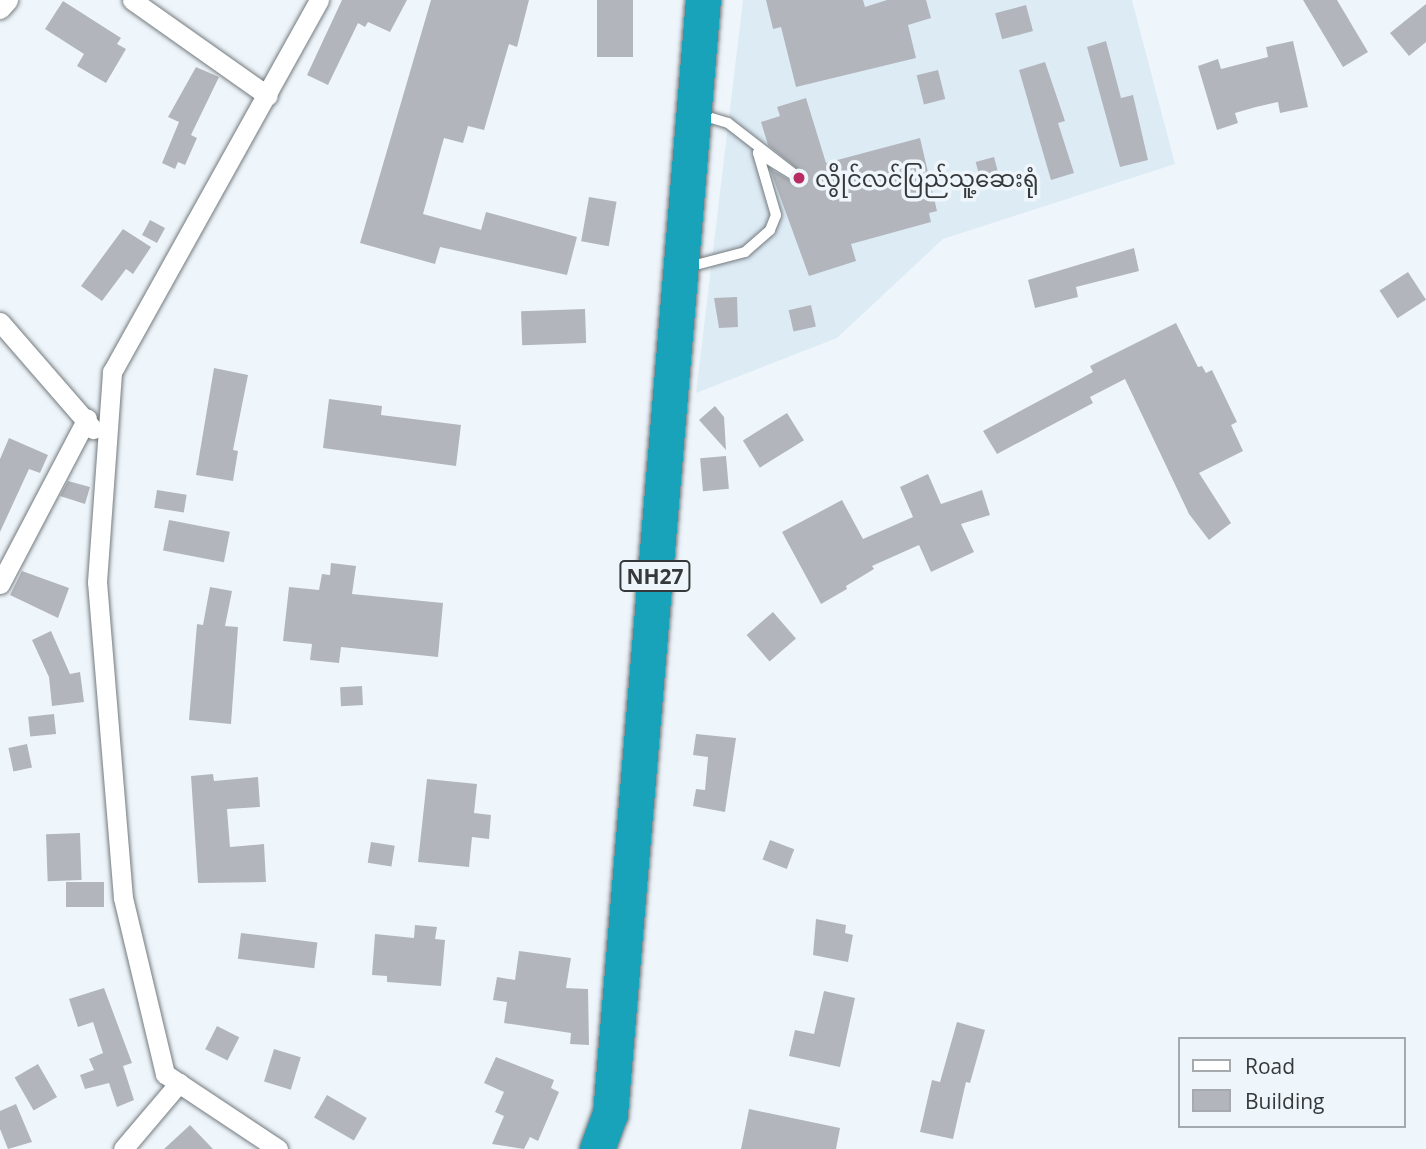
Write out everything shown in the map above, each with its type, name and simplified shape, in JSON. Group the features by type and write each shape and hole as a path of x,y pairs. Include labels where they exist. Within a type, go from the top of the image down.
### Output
{"highway":[{"name":"NH27","path":"597,1149 610,1114 703,0"}],"street":[{"path":"0,9 8,0"},
{"path":"132,0 268,96"},
{"path":"278,1149 165,1074 123,898 97,582 112,372 268,96 319,0"},
{"path":"0,322 87,418 106,454"},
{"path":"0,584 87,418"},
{"path":"124,1149 178,1083"}],"lane":[{"path":"681,268 745,252 771,230 776,215 758,153 799,178 729,123 694,113"}],"shaded area":[{"path":"743,0 1132,0 1175,164 943,239 837,338 696,393"}],"building":[{"path":"342,0 407,0 390,32 368,22 365,27 358,23 328,85 307,75"},
{"path":"431,0 529,0 517,47 509,44 484,130 468,126 463,143 444,138 423,214 481,230 486,212 577,237 567,275 440,247 435,264 360,243"},
{"path":"597,0 633,0 633,57 597,57"},
{"path":"766,0 863,0 865,7 887,0 926,0 931,18 908,25 916,58 796,87 781,27 773,29"},
{"path":"1303,0 1337,0 1368,52 1343,67"},
{"path":"63,1 121,38 117,44 126,49 106,83 77,66 84,54 45,29"},
{"path":"1426,4 1426,42 1409,56 1390,33"},
{"path":"1026,5 1033,31 1002,39 995,13"},
{"path":"1106,41 1121,98 1133,95 1148,160 1120,167 1087,47"},
{"path":"1293,41 1308,107 1280,113 1278,102 1256,107 1235,113 1238,123 1217,130 1198,66 1218,59 1221,69 1268,57 1266,47"},
{"path":"1045,62 1065,121 1058,123 1074,173 1051,180 1019,70"},
{"path":"196,67 219,77 191,135 197,138 185,165 178,162 175,169 162,163 179,122 168,117"},
{"path":"938,70 945,99 924,104 917,75"},
{"path":"806,98 826,163 920,138 937,211 929,213 931,222 851,244 856,261 809,276 770,169 798,185 806,176 768,145 761,122 780,116 777,107"},
{"path":"994,157 1000,180 982,185 976,162"},
{"path":"589,197 617,202 609,246 581,241"},
{"path":"150,220 165,228 157,243 142,235"},
{"path":"123,229 151,247 133,274 126,269 102,301 81,286"},
{"path":"1134,248 1139,271 1076,287 1078,297 1035,308 1028,280"},
{"path":"1408,272 1426,300 1397,318 1379,291"},
{"path":"737,297 738,327 719,328 714,298"},
{"path":"811,305 816,326 794,332 789,310"},
{"path":"585,309 586,343 522,345 521,311"},
{"path":"1176,323 1198,367 1202,366 1206,373 1212,370 1237,422 1231,425 1243,451 1199,473 1231,523 1209,540 1189,514 1125,379 1090,397 1093,403 997,454 983,431 1093,372 1090,366"},
{"path":"214,368 248,375 233,450 238,451 233,481 196,475"},
{"path":"329,399 382,406 381,415 461,425 456,466 323,448"},
{"path":"715,406 724,417 726,450 699,420"},
{"path":"787,413 804,440 760,468 743,441"},
{"path":"9,438 48,455 40,473 29,469 0,532 0,459"},
{"path":"726,456 729,489 703,491 700,458"},
{"path":"928,474 941,504 982,490 990,515 961,524 974,552 931,572 919,545 872,566 874,569 821,604 782,532 842,500 863,539 913,517 900,487"},
{"path":"68,481 90,487 85,504 60,496"},
{"path":"157,490 187,495 184,512 154,508"},
{"path":"169,520 230,532 224,562 163,550"},
{"path":"331,563 356,566 352,594 443,603 438,657 341,647 339,663 310,660 312,644 283,641 289,587 319,590 322,574 330,575"},
{"path":"22,571 69,588 58,618 10,595"},
{"path":"210,587 232,591 225,626 238,627 231,724 189,720 197,624 203,625"},
{"path":"773,612 796,638 770,661 747,635"},
{"path":"51,631 70,674 80,672 84,702 52,706 49,677 32,640"},
{"path":"362,686 363,705 341,706 340,687"},
{"path":"54,714 56,734 30,737 28,717"},
{"path":"696,734 736,738 725,812 693,806 696,789 705,790 708,757 693,755"},
{"path":"27,744 32,767 13,771 8,748"},
{"path":"213,774 214,781 258,777 260,807 227,809 230,847 264,844 266,882 198,883 191,776"},
{"path":"427,779 477,784 474,813 491,815 489,839 472,837 469,867 418,862"},
{"path":"80,833 82,880 48,881 46,834"},
{"path":"770,840 794,849 787,869 762,860"},
{"path":"371,842 395,846 391,866 368,863"},
{"path":"66,882 104,882 104,907 66,907"},
{"path":"816,919 846,925 845,933 853,935 848,962 813,955"},
{"path":"415,925 437,927 435,939 445,940 441,986 387,982 387,976 372,975 375,934 414,938"},
{"path":"241,933 317,942 314,968 238,959"},
{"path":"519,951 571,958 566,988 588,989 589,1045 570,1044 571,1033 504,1023 507,1002 493,1000 497,977 515,980"},
{"path":"104,988 132,1063 123,1066 134,1100 117,1107 109,1083 85,1089 80,1075 94,1070 89,1059 103,1053 93,1022 78,1027 69,999"},
{"path":"824,991 855,998 840,1067 789,1056 795,1030 814,1034"},
{"path":"957,1022 985,1030 970,1083 966,1082 953,1139 920,1132 932,1080 940,1082"},
{"path":"217,1026 239,1037 227,1061 205,1049"},
{"path":"274,1049 301,1057 291,1090 264,1082"},
{"path":"496,1057 554,1080 551,1088 559,1092 538,1141 530,1137 524,1149 492,1144 504,1116 495,1112 504,1092 484,1083"},
{"path":"38,1064 57,1097 34,1110 15,1078"},
{"path":"327,1095 367,1118 354,1141 314,1118"},
{"path":"16,1104 32,1142 8,1149 0,1129 0,1111"},
{"path":"749,1109 840,1128 836,1149 741,1149"},
{"path":"190,1125 213,1149 164,1149"}],"place":[{"name":"လွိုင်လင်ပြည်သူ့ဆေးရုံ","path":"799,178"}]}
